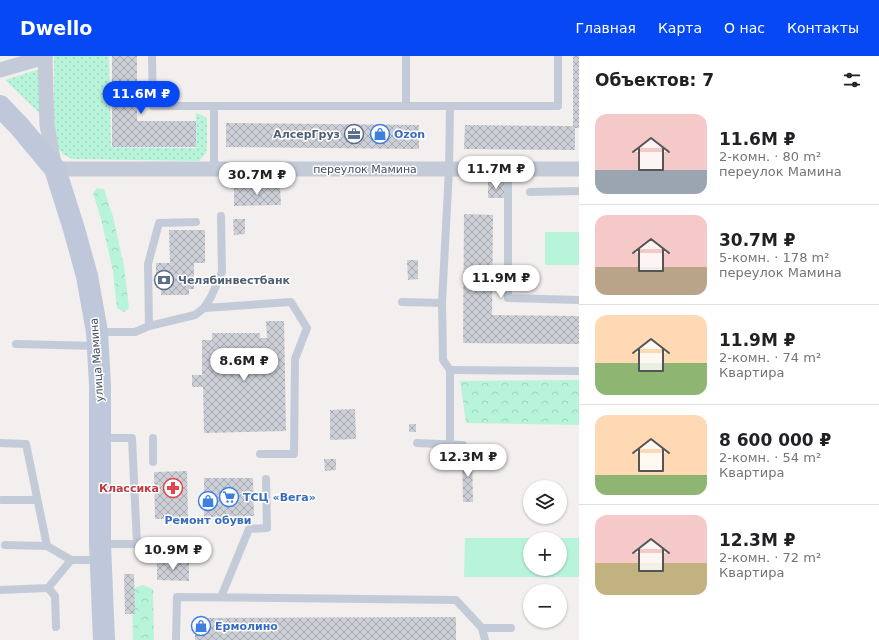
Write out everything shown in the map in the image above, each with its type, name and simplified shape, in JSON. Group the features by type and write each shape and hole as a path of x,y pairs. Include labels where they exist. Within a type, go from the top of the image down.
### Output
{"main road":[{"name":"улица Мамина","path":"0,106 20,127 55,169 87,276 97,339 100,385 100,552 104,640"}],"street":[{"path":"0,70 17,60 45,56 47,125 55,169"},
{"name":"переулок Мамина","path":"55,169 579,169"}],"lane":[{"path":"152,56 152,106 558,106 558,56"},
{"path":"406,56 406,106"},
{"path":"214,106 214,169"},
{"path":"450,106 449,168 442,303 443,360 450,370 450,444"},
{"path":"508,169 508,298 579,300"},
{"path":"530,192 579,191"},
{"path":"16,344 97,339 135,332 149,326 195,315 204,308 211,297 222,272 222,216"},
{"path":"149,326 148,264 159,223 196,222"},
{"path":"204,308 291,302 307,328 295,359 294,454 260,454"},
{"path":"402,302 442,303"},
{"path":"450,370 579,371"},
{"path":"100,438 132,438 137,544"},
{"path":"153,438 153,462"},
{"path":"0,443 26,444 47,546"},
{"path":"417,443 462,445"},
{"path":"221,597 249,529 267,528 266,479"},
{"path":"2,500 37,500"},
{"path":"0,590 48,588 71,560 137,544 167,544"},
{"path":"5,545 47,546 71,560"},
{"path":"48,588 55,596 56,627"},
{"path":"176,640 177,597 456,600 482,628 485,640"},
{"path":"482,628 511,628"}],"green space":[{"path":"54,56 109,56 111,147 196,148 196,113 207,119 206,153 199,161 72,159 63,154 54,138"},
{"path":"40,69 40,114 5,80"},
{"path":"97,188 104,189 113,217 124,266 129,308 124,312 117,308 113,271 101,219 93,193"},
{"path":"545,232 579,232 579,265 545,265"},
{"path":"579,380 579,425 466,423 460,381"},
{"path":"465,538 523,538 523,576 567,576 567,538 579,538 579,577 464,577"},
{"path":"143,585 153,589 154,640 133,640 132,589"}],"building":[{"path":"112,56 137,56 137,121 196,121 196,147 112,147"},
{"path":"573,56 579,56 579,128 575,128 575,150 464,149 465,125 573,126"},
{"path":"226,123 419,125 419,149 226,147"},
{"path":"488,181 504,181 504,198 488,198"},
{"path":"280,186 281,205 234,206 234,187"},
{"path":"464,214 493,215 492,315 579,316 579,344 463,343"},
{"path":"233,219 245,219 245,234 234,235"},
{"path":"169,230 205,230 205,263 194,263 194,289 189,289 189,295 161,295 161,288 156,288 156,263 170,263"},
{"path":"407,260 418,260 418,279 408,280"},
{"path":"266,321 284,321 286,431 204,433 203,387 192,387 192,375 202,375 202,340 212,340 212,333 260,333 260,338 267,338"},
{"path":"355,409 356,439 330,440 330,410"},
{"path":"409,424 416,424 416,432 409,432"},
{"path":"462,454 472,454 473,502 463,502"},
{"path":"324,459 336,459 336,470 325,471"},
{"path":"187,471 188,519 155,519 154,472"},
{"name":"ТСЦ «Вега»","path":"204,478 253,478 254,516 204,517"},
{"path":"189,538 190,547 175,548 175,539"},
{"path":"157,562 189,562 189,581 157,580"},
{"path":"124,574 134,574 135,614 125,614"},
{"path":"456,617 456,640 195,640 195,618"}],"place":[{"name":"АлсерГруз","path":"354,134"},
{"name":"Ozon","path":"380,134"},
{"name":"Челябинвестбанк","path":"164,280"},
{"name":"Классика","path":"173,488"},
{"name":"ТСЦ «Вега»","path":"229,497"},
{"name":"Ремонт обуви","path":"208,501"},
{"name":"Ермолино","path":"201,626"}]}
